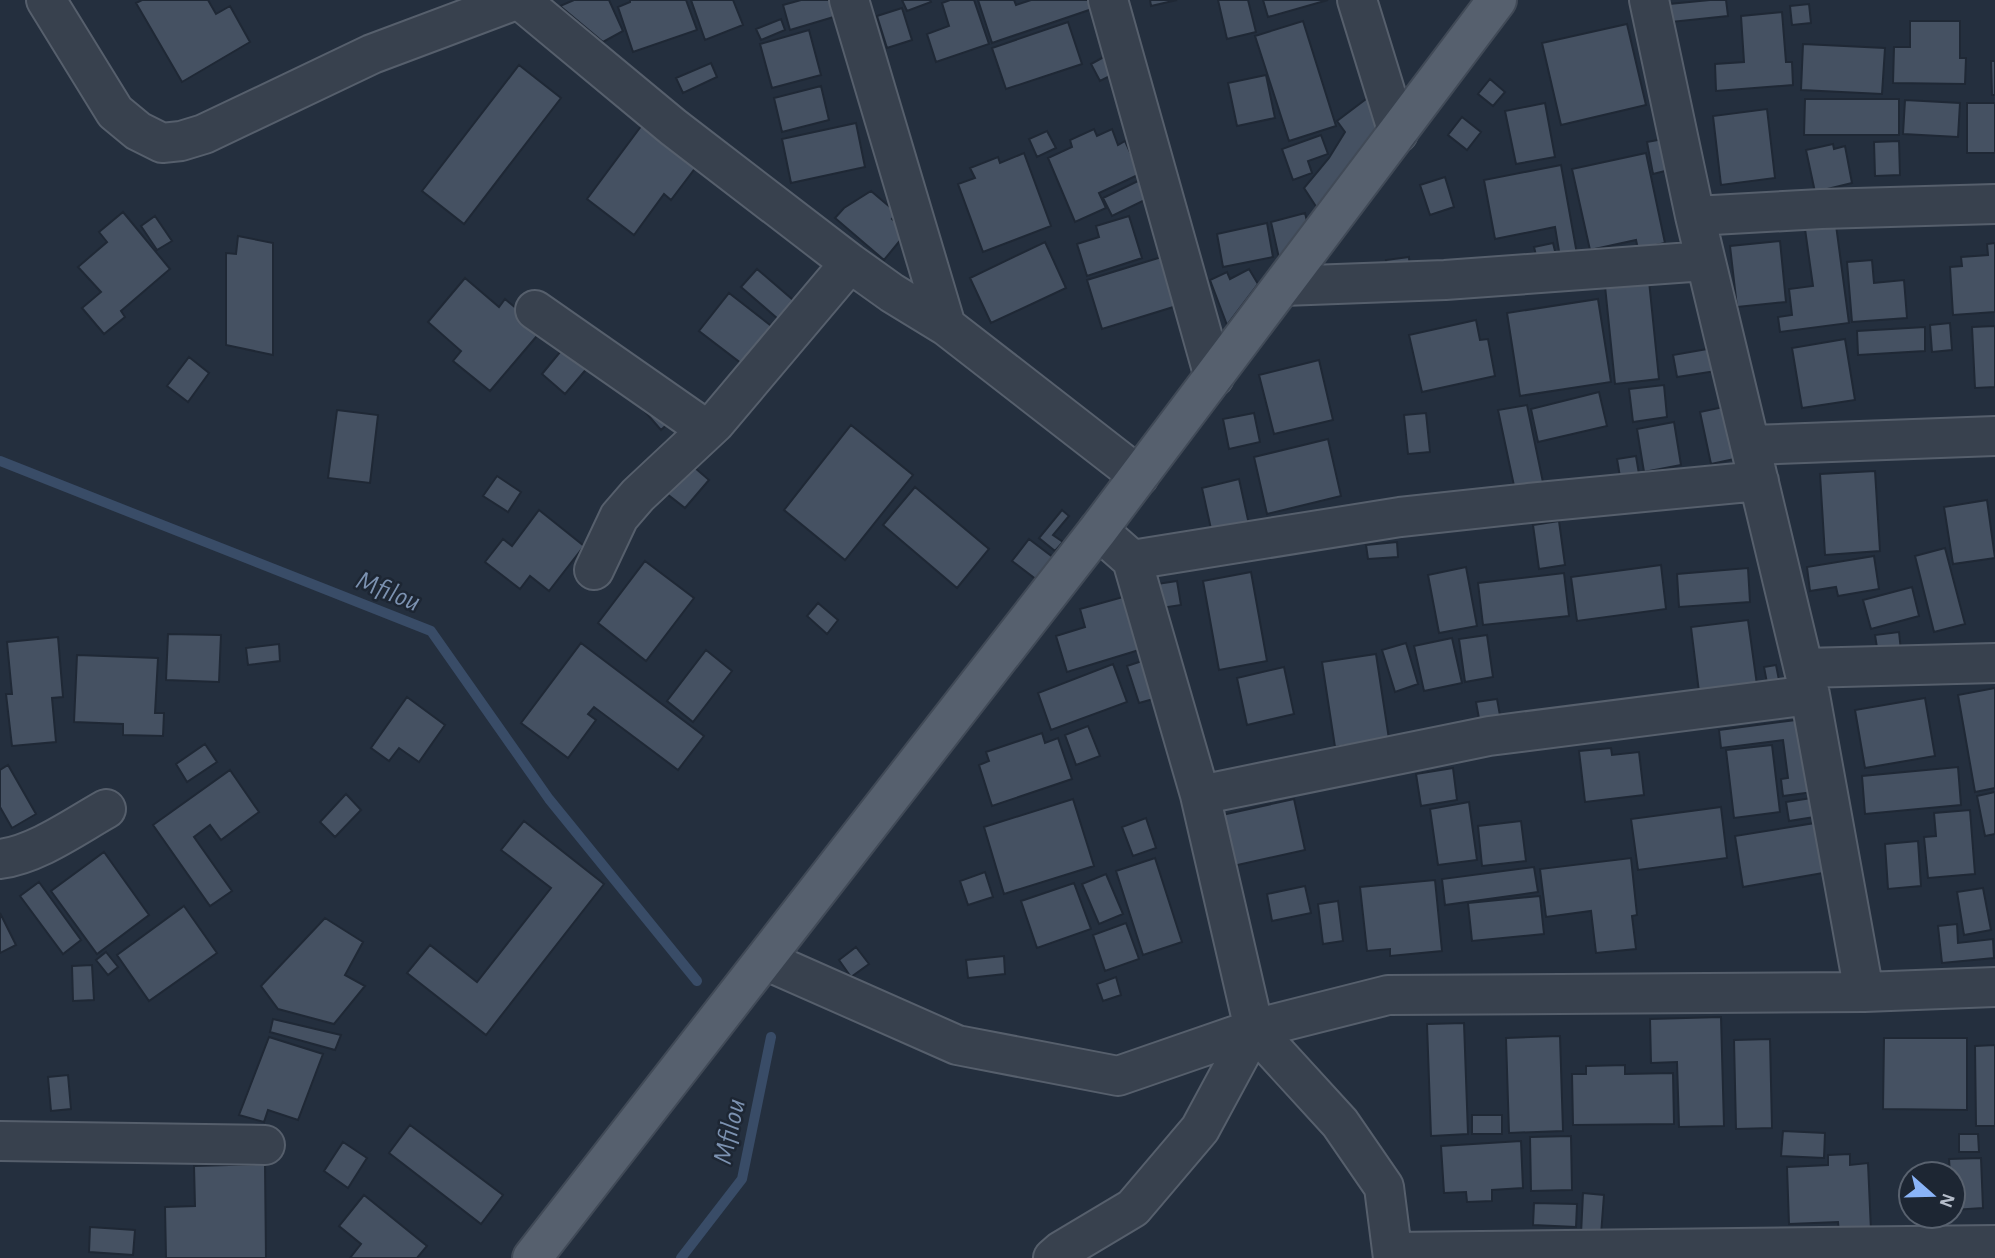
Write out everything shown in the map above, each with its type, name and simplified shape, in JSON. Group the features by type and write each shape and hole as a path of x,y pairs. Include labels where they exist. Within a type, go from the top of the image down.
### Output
{"main road":[{"path":"532,1258 1098,530 1497,0"}],"street":[{"path":"46,0 115,112 138,131 162,143 204,134 372,54 518,0 673,127 850,263 946,326 1139,476"},
{"path":"849,0 946,326"},
{"path":"1108,0 1214,377"},
{"path":"1357,0 1398,133"},
{"path":"1649,0 1705,261 1807,682 1864,992"},
{"path":"1695,216 1995,204"},
{"path":"1283,286 1446,280 1705,261"},
{"path":"594,570 619,517 638,495 707,430 850,263"},
{"path":"536,310 707,430"},
{"path":"1132,560 1399,517 1529,503 1755,463 1995,436"},
{"path":"1098,530 1132,560 1200,795 1254,1029 1340,1123 1384,1187 1393,1255 1995,1245"},
{"path":"1200,795 1489,736 1807,682 1995,663"},
{"path":"0,859 11,858 36,848 106,810"},
{"path":"765,960 957,1045 1118,1076 1254,1029 1388,995 1864,992 1995,987"},
{"path":"1053,1258 1133,1209 1200,1129 1254,1029"},
{"path":"0,1141 265,1145"}],"building":[{"path":"142,0 208,0 216,14 230,6 250,42 182,82 136,3"},
{"path":"574,0 609,0 623,31 603,42 560,6"},
{"path":"630,0 686,0 697,30 633,52 618,7"},
{"path":"691,0 733,0 743,25 705,40"},
{"path":"801,0 833,0 837,16 790,30 783,5"},
{"path":"902,0 930,0 931,2 907,11"},
{"path":"950,0 974,0 989,44 936,62 927,34 949,26 942,3"},
{"path":"978,0 1014,0 1016,5 1031,0 1093,0 1095,8 992,43"},
{"path":"1150,0 1177,0 1151,6"},
{"path":"1218,0 1248,0 1256,32 1227,39"},
{"path":"1263,0 1328,0 1268,17"},
{"path":"1726,0 1728,16 1671,22 1669,4"},
{"path":"1809,4 1811,23 1792,25 1790,6"},
{"path":"902,8 912,40 887,48 877,16"},
{"path":"1782,12 1786,62 1792,62 1793,85 1716,91 1715,64 1744,62 1741,16"},
{"path":"781,19 785,30 761,40 756,29"},
{"path":"1303,21 1336,126 1289,141 1255,36"},
{"path":"1910,21 1960,21 1960,58 1966,58 1965,84 1893,83 1894,47 1910,47"},
{"path":"1068,22 1082,64 1006,89 992,48"},
{"path":"1627,24 1646,105 1561,125 1542,43"},
{"path":"809,30 821,75 772,88 760,44"},
{"path":"1803,44 1885,48 1882,94 1801,90"},
{"path":"1111,53 1120,71 1100,81 1091,64"},
{"path":"1991,61 1995,61 1995,95 1992,95"},
{"path":"711,63 717,77 683,93 676,78"},
{"path":"519,65 561,98 464,224 422,191"},
{"path":"1266,75 1275,118 1237,126 1228,83"},
{"path":"1490,79 1505,92 1493,106 1478,94"},
{"path":"821,86 829,120 782,132 774,98"},
{"path":"1374,93 1381,125 1317,208 1304,188 1329,158 1345,132 1337,121"},
{"path":"1805,99 1899,99 1899,135 1804,135"},
{"path":"1905,100 1960,103 1958,137 1903,134"},
{"path":"1545,103 1555,157 1516,164 1505,111"},
{"path":"1967,103 1995,103 1995,153 1967,153"},
{"path":"1767,109 1775,178 1721,185 1713,116"},
{"path":"1462,117 1481,132 1467,150 1448,135"},
{"path":"856,123 865,167 791,183 782,139"},
{"path":"642,125 696,167 671,200 664,194 634,235 587,199"},
{"path":"1094,129 1097,136 1112,129 1118,145 1125,141 1140,174 1099,193 1106,208 1075,222 1048,158 1072,147 1070,140"},
{"path":"1047,131 1056,148 1037,157 1029,139"},
{"path":"1321,135 1328,154 1308,161 1312,173 1293,180 1282,149"},
{"path":"1663,139 1669,170 1653,174 1647,142"},
{"path":"1899,141 1900,175 1875,176 1874,142"},
{"path":"1833,144 1834,149 1845,146 1852,183 1815,192 1806,150"},
{"path":"1024,153 1051,226 983,252 958,184 975,178 970,168 998,157 1000,163"},
{"path":"1646,153 1665,243 1638,249 1636,240 1590,250 1572,169"},
{"path":"1561,165 1577,254 1560,257 1555,227 1495,239 1484,180"},
{"path":"1445,177 1454,207 1430,215 1420,185"},
{"path":"1142,179 1151,197 1112,216 1103,198"},
{"path":"871,191 897,213 892,219 907,232 884,260 835,218 844,208"},
{"path":"123,212 170,269 121,311 125,317 104,334 82,308 101,292 78,267 107,242 99,232"},
{"path":"1305,213 1308,225 1279,258 1271,222"},
{"path":"155,216 172,241 157,250 141,226"},
{"path":"1129,216 1142,258 1087,276 1077,244 1099,237 1096,226"},
{"path":"1267,223 1273,257 1223,267 1217,234"},
{"path":"1836,225 1849,323 1780,332 1778,317 1792,315 1789,289 1813,286 1805,229"},
{"path":"238,236 273,243 273,355 226,345 226,253 236,254"},
{"path":"1780,241 1786,302 1737,307 1730,246"},
{"path":"1045,242 1066,288 991,323 970,278"},
{"path":"1553,243 1557,259 1538,264 1534,247"},
{"path":"1995,243 1995,312 1953,315 1950,267 1962,266 1961,257 1988,255 1987,244"},
{"path":"1168,255 1183,304 1102,329 1087,280"},
{"path":"1409,257 1410,273 1388,275 1386,260"},
{"path":"1872,260 1874,283 1904,280 1907,318 1852,322 1847,262"},
{"path":"757,269 800,306 785,325 741,287"},
{"path":"1249,269 1258,284 1227,325 1210,280 1227,272 1230,279"},
{"path":"465,278 499,307 505,299 542,330 490,391 453,361 461,351 428,322"},
{"path":"1649,281 1659,379 1615,384 1605,286"},
{"path":"729,293 779,332 750,370 699,331"},
{"path":"1598,299 1611,382 1520,396 1507,313"},
{"path":"1476,320 1480,340 1488,339 1495,376 1422,392 1409,335"},
{"path":"1950,323 1952,350 1932,352 1930,325"},
{"path":"1995,326 1995,387 1975,388 1972,327"},
{"path":"1925,327 1925,351 1858,355 1857,331"},
{"path":"1845,339 1855,400 1802,408 1792,348"},
{"path":"565,346 589,366 565,394 542,374"},
{"path":"1713,348 1716,371 1677,377 1673,355"},
{"path":"189,357 209,373 188,402 167,386"},
{"path":"1319,360 1333,420 1274,434 1259,375"},
{"path":"1664,385 1667,417 1633,422 1629,389"},
{"path":"1599,392 1607,426 1538,442 1531,409"},
{"path":"1527,405 1545,492 1517,500 1498,410"},
{"path":"1728,406 1739,458 1711,464 1700,412"},
{"path":"641,407 673,419 661,430"},
{"path":"337,410 378,415 370,483 328,478"},
{"path":"1254,413 1260,442 1229,449 1223,419"},
{"path":"1426,413 1430,452 1408,454 1404,415"},
{"path":"1674,422 1681,465 1644,472 1637,429"},
{"path":"851,425 913,475 845,560 784,510"},
{"path":"1328,439 1341,496 1267,514 1254,457"},
{"path":"1636,456 1640,480 1621,483 1617,459"},
{"path":"687,461 709,480 685,508 662,490"},
{"path":"1875,471 1880,551 1825,555 1820,474"},
{"path":"497,476 521,492 508,512 483,496"},
{"path":"1239,479 1250,529 1213,538 1202,488"},
{"path":"915,487 989,549 957,588 883,525"},
{"path":"1987,500 1995,558 1953,564 1944,507"},
{"path":"539,510 584,546 549,591 530,576 520,589 485,562 503,539 512,546"},
{"path":"1062,510 1069,516 1053,535 1063,542 1055,551 1039,538"},
{"path":"1559,521 1565,565 1539,569 1533,525"},
{"path":"1029,539 1054,558 1037,580 1012,561"},
{"path":"1397,542 1398,557 1368,559 1366,545"},
{"path":"1945,548 1965,624 1934,632 1915,556"},
{"path":"1874,556 1879,589 1838,596 1836,587 1810,591 1807,567"},
{"path":"645,561 694,598 646,661 598,623"},
{"path":"1661,565 1666,609 1577,621 1571,577"},
{"path":"1466,567 1477,626 1439,633 1428,575"},
{"path":"1748,568 1750,602 1679,607 1677,574"},
{"path":"1251,572 1267,661 1219,670 1203,581"},
{"path":"1564,573 1569,616 1483,625 1478,583"},
{"path":"1177,581 1181,605 1161,608 1157,584"},
{"path":"1912,587 1919,616 1871,629 1863,600"},
{"path":"1123,597 1139,650 1067,672 1056,636 1085,627 1080,609"},
{"path":"818,603 838,620 827,634 807,616"},
{"path":"1748,620 1758,692 1700,700 1691,627"},
{"path":"1899,632 1901,651 1878,654 1875,635"},
{"path":"168,634 221,635 219,682 166,680"},
{"path":"1487,635 1493,677 1465,682 1459,639"},
{"path":"58,637 63,697 52,698 56,742 12,746 6,694 12,694 7,642"},
{"path":"1452,638 1462,683 1424,691 1414,646"},
{"path":"581,643 704,736 678,770 594,707 588,714 596,720 568,758 521,723"},
{"path":"1406,643 1418,684 1395,692 1382,650"},
{"path":"279,644 280,661 248,665 246,648"},
{"path":"706,650 732,671 693,722 667,701"},
{"path":"1376,654 1389,739 1335,747 1322,662"},
{"path":"77,655 158,658 155,713 164,713 163,736 123,735 123,724 74,722"},
{"path":"1145,660 1157,698 1139,703 1127,666"},
{"path":"1113,664 1127,702 1051,730 1038,693"},
{"path":"1776,665 1779,680 1767,683 1764,667"},
{"path":"1284,667 1294,714 1247,725 1237,678"},
{"path":"1995,688 1995,788 1975,792 1958,695"},
{"path":"407,697 445,725 419,762 399,748 389,761 371,748"},
{"path":"1925,698 1935,756 1865,768 1855,710"},
{"path":"1497,699 1501,721 1480,724 1476,702"},
{"path":"1804,719 1813,792 1783,796 1781,779 1788,778 1783,740 1721,748 1719,730"},
{"path":"1088,726 1100,756 1076,765 1065,735"},
{"path":"1042,733 1045,743 1058,738 1072,779 992,806 979,765 989,761 986,752"},
{"path":"205,744 217,762 187,782 176,764"},
{"path":"1772,745 1780,812 1734,818 1726,750"},
{"path":"1611,748 1612,755 1639,752 1644,795 1585,802 1579,751"},
{"path":"8,765 36,814 12,828 0,807 0,770"},
{"path":"1958,767 1961,805 1865,814 1862,776"},
{"path":"1453,768 1457,800 1421,806 1416,774"},
{"path":"230,770 259,812 221,840 210,825 194,837 232,891 210,906 153,825"},
{"path":"1995,792 1995,834 1985,836 1977,796"},
{"path":"346,794 361,810 335,837 320,822"},
{"path":"1824,796 1827,815 1789,821 1786,802"},
{"path":"1073,799 1094,866 1004,894 984,827"},
{"path":"1294,799 1305,850 1233,866 1222,815"},
{"path":"1469,802 1477,860 1438,865 1430,809"},
{"path":"1721,807 1727,858 1638,870 1631,819"},
{"path":"1970,810 1975,874 1928,878 1924,837 1936,836 1934,813"},
{"path":"1146,818 1156,848 1133,856 1122,827"},
{"path":"524,821 604,884 486,1035 407,973 430,945 477,982 551,888 501,850"},
{"path":"1521,821 1526,861 1482,866 1478,826"},
{"path":"1815,823 1823,873 1743,887 1735,836"},
{"path":"1918,841 1921,886 1888,889 1885,844"},
{"path":"104,852 149,915 97,954 51,891"},
{"path":"1155,858 1182,942 1143,955 1116,871"},
{"path":"1631,858 1637,915 1632,916 1636,949 1596,953 1591,911 1546,917 1540,869"},
{"path":"1534,867 1538,892 1445,905 1442,879"},
{"path":"985,872 993,897 968,905 960,881"},
{"path":"1106,874 1123,914 1099,924 1082,884"},
{"path":"1435,880 1442,951 1390,956 1390,949 1367,951 1360,887"},
{"path":"39,882 81,940 63,954 20,896"},
{"path":"1074,883 1091,929 1037,948 1021,901"},
{"path":"1305,886 1311,913 1272,921 1267,894"},
{"path":"1983,888 1991,930 1964,935 1957,892"},
{"path":"1540,896 1544,934 1472,941 1468,903"},
{"path":"1338,901 1343,941 1323,944 1318,904"},
{"path":"184,906 217,953 149,1001 117,955"},
{"path":"0,913 16,945 0,953"},
{"path":"325,918 363,942 345,975 365,986 334,1024 278,1009 261,986"},
{"path":"1126,923 1139,959 1105,971 1093,935"},
{"path":"1957,924 1958,943 1993,939 1994,958 1942,963 1938,926"},
{"path":"856,947 869,964 851,977 839,960"},
{"path":"106,952 118,967 108,975 96,960"},
{"path":"1004,956 1005,974 968,978 966,960"},
{"path":"92,965 94,1000 73,1001 72,966"},
{"path":"1116,977 1121,995 1103,1001 1097,984"},
{"path":"1721,1017 1724,1126 1679,1127 1677,1062 1651,1063 1650,1019"},
{"path":"273,1019 341,1035 335,1050 270,1032"},
{"path":"1464,1023 1468,1134 1431,1136 1427,1024"},
{"path":"1560,1036 1563,1131 1509,1133 1506,1038"},
{"path":"269,1037 323,1054 298,1120 268,1110 264,1122 239,1115"},
{"path":"1884,1038 1967,1038 1967,1110 1883,1109"},
{"path":"1770,1039 1772,1128 1736,1129 1734,1040"},
{"path":"1995,1045 1995,1126 1976,1126 1975,1046"},
{"path":"1625,1065 1625,1074 1673,1073 1674,1124 1573,1125 1572,1074 1586,1074 1586,1066"},
{"path":"68,1075 71,1109 51,1111 48,1077"},
{"path":"1472,1115 1502,1115 1502,1134 1472,1134"},
{"path":"410,1125 503,1195 481,1224 389,1153"},
{"path":"1783,1131 1825,1133 1824,1158 1781,1156"},
{"path":"1959,1134 1978,1134 1979,1152 1959,1152"},
{"path":"1571,1136 1572,1190 1531,1191 1530,1137"},
{"path":"1521,1141 1523,1188 1492,1190 1492,1201 1467,1202 1466,1192 1444,1193 1441,1146"},
{"path":"343,1142 367,1158 348,1188 324,1171"},
{"path":"1850,1154 1850,1165 1868,1163 1871,1231 1839,1232 1838,1222 1789,1224 1787,1167 1828,1165 1828,1155"},
{"path":"1981,1158 1983,1208 1967,1209 1967,1160 1949,1159"},
{"path":"265,1164 266,1258 166,1258 165,1207 195,1206 194,1166"},
{"path":"1583,1193 1604,1195 1601,1235 1581,1234"},
{"path":"364,1195 427,1246 417,1258 350,1258 361,1244 339,1226"},
{"path":"1534,1203 1577,1204 1576,1227 1533,1225"},
{"path":"90,1227 135,1230 133,1255 89,1252"}],"waterway":[{"name":"Mfilou","path":"0,461 431,631 549,799 697,981"},
{"name":"Mfilou","path":"681,1258 742,1179 771,1037"}]}
